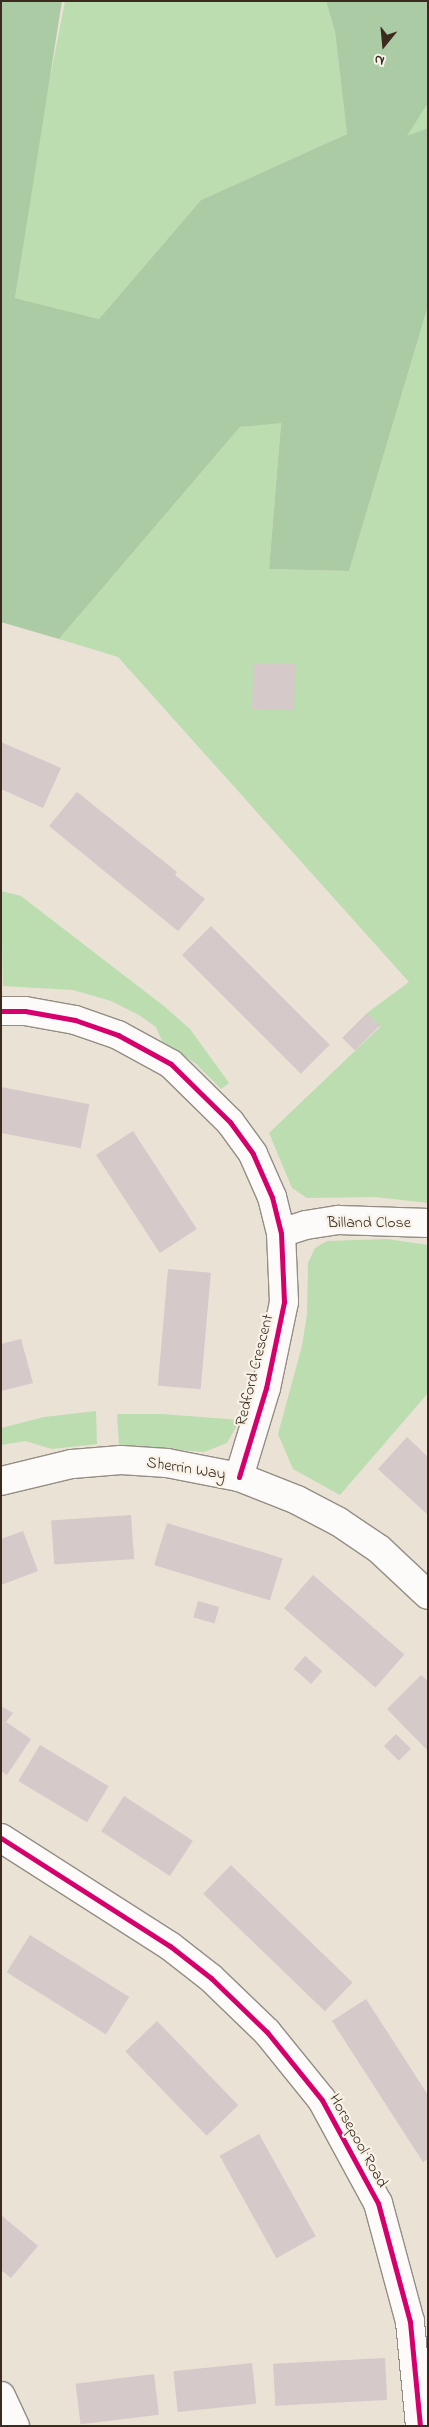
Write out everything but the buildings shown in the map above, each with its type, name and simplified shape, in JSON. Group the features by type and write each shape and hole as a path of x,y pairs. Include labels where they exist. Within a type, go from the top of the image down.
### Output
{"street":[{"name":"Redford Crescent","path":"1,1011 25,1012 75,1020 118,1034 171,1064 230,1122 253,1154 272,1197 281,1233 284,1302 266,1388 239,1477"},
{"name":"Billand Close","path":"281,1233 306,1225 339,1220 428,1224"},
{"name":"Sherrin Way","path":"1,1481 72,1464 121,1460 167,1463 239,1477 297,1500 339,1522 379,1549 428,1595"},
{"name":"Horsepool Road","path":"1,1838 162,1941 211,1978 267,2032 322,2100 378,2203 410,2322 420,2426"},
{"path":"1,2396 15,2426"}],"green space":[{"path":"1,1 62,1 15,298 99,319 201,200 347,134 335,32 326,1 428,1 428,103 407,136 428,128 428,306 349,571 269,569 281,423 240,427 59,639 1,622"},
{"path":"65,1 326,1 335,32 347,134 201,200 99,319 15,298 43,114"},
{"path":"428,103 428,128 406,137"},
{"path":"428,306 428,1203 376,1197 307,1198 292,1188 269,1133 380,1027 367,1013 409,982 118,657 59,639 240,427 281,422 269,569 349,571"},
{"path":"1,891 21,896 165,1007 190,1029 229,1083 221,1089 195,1063 162,1041 156,1027 139,1015 111,1001 73,990 3,986"},
{"path":"387,1239 428,1245 428,1393 340,1495 293,1469 278,1434 302,1346 307,1314 308,1263 315,1248 327,1241"},
{"path":"96,1411 97,1444 52,1449 25,1441 1,1445 1,1428 44,1417"},
{"path":"117,1414 162,1414 240,1420 227,1443 204,1452 119,1445"}],"cycle path":[{"path":"1,1011 25,1011 75,1020 118,1035 171,1064 230,1122 253,1154 272,1197 281,1233 284,1302 266,1388 239,1477"},
{"path":"1,1838 170,1946 211,1978 267,2032 322,2100 378,2203 410,2322 420,2426"}]}
